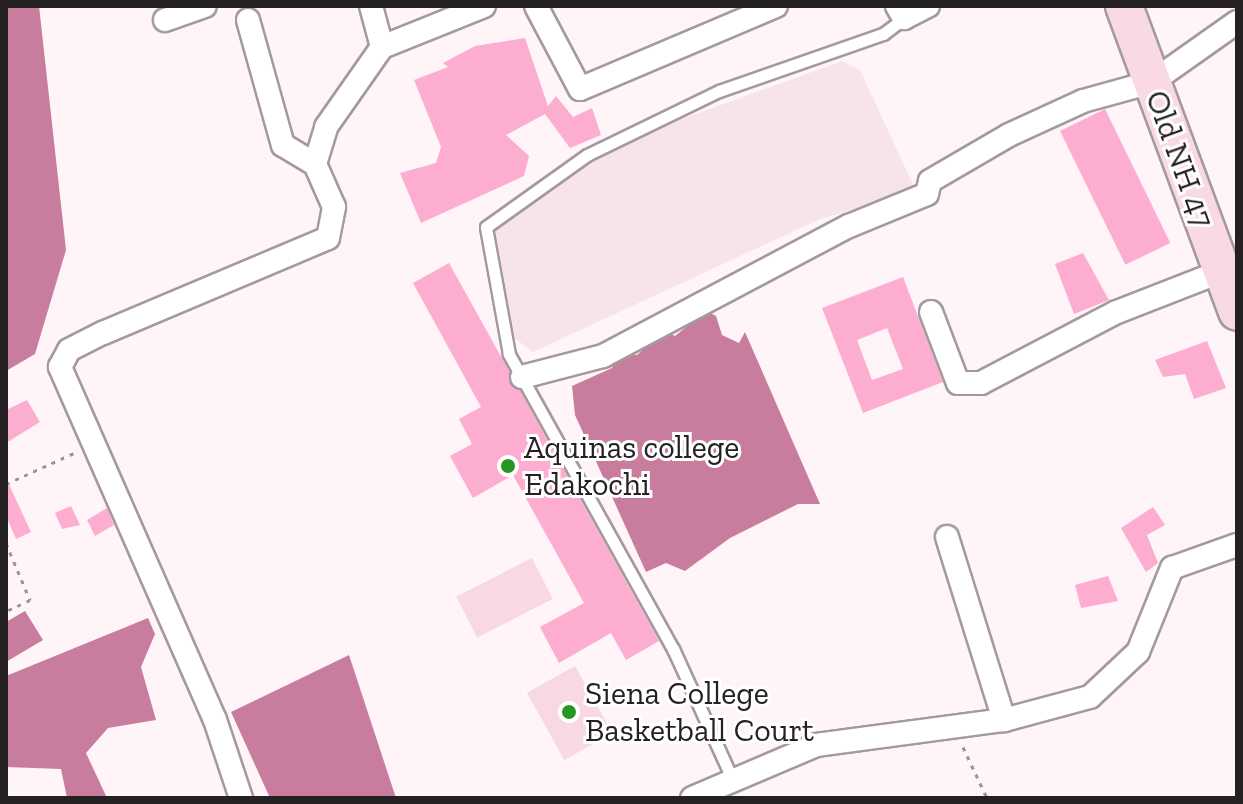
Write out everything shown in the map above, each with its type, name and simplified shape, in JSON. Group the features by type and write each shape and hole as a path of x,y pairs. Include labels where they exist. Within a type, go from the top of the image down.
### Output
{"main road":[{"name":"Old NH 47","path":"1124,6 1237,312"}],"street":[{"path":"165,20 205,6"},
{"path":"371,6 382,47"},
{"path":"315,164 326,127 382,47 484,6"},
{"path":"536,6 580,89 776,6"},
{"path":"900,12 928,6"},
{"path":"241,798 215,720 60,367 69,350 328,238 334,207 315,164 283,145 248,20"},
{"path":"522,377 603,356 849,226 927,194 930,181 1009,135 1083,101 1152,82 1237,22"},
{"path":"931,312 958,383 981,383 1117,312 1222,271"},
{"path":"947,537 1004,720"},
{"path":"692,798 731,776 816,745 1004,720 1090,697 1138,652 1172,568 1237,545"}],"lane":[{"path":"731,776 673,649 509,354 487,246 486,227 500,213 600,148 719,91 883,34 900,12"}],"path":[{"path":"6,484 92,445"},
{"path":"6,543 30,600 6,611"},
{"path":"953,726 987,798"}],"shaded area":[{"path":"6,6 39,6 66,250 35,354 6,371"},
{"path":"842,61 860,70 916,191 820,219 533,352 513,337 489,230 514,202 660,127"},
{"path":"706,311 716,316 722,335 739,343 745,332 820,504 798,504 730,538 685,571 666,563 646,572 575,415 572,386 612,368 618,354 637,355 664,331 675,336"},
{"path":"532,558 553,599 477,638 456,597"},
{"path":"25,611 43,640 6,662 6,622"},
{"path":"148,618 155,634 141,667 156,720 108,728 86,753 107,798 67,798 61,769 6,767 6,676"},
{"path":"349,655 396,798 270,798 231,712"},
{"name":"Siena College Basketball Court","path":"575,666 612,733 564,760 527,693"}],"building":[{"path":"525,38 548,106 556,96 573,117 592,108 601,135 570,148 545,114 506,135 529,156 524,176 421,223 400,173 436,163 441,147 414,80 448,67 443,63 475,46"},
{"path":"1105,109 1170,243 1125,265 1060,131"},
{"path":"1083,253 1109,300 1074,314 1055,264"},
{"name":"Aquinas college Edakochi","path":"449,263 659,641 626,660 611,633 559,663 540,627 584,603 513,475 473,498 450,456 472,444 459,419 481,407 413,283"},
{"path":"903,277 943,382 863,413 822,308","holes":["887,328 903,369 872,380 857,340"]},
{"path":"1207,341 1226,388 1194,399 1185,374 1163,377 1155,360"},
{"path":"27,400 40,422 6,443 6,410"},
{"path":"6,478 31,532 16,539 6,516"},
{"path":"71,506 80,525 62,529 55,513"},
{"path":"1153,507 1165,525 1147,535 1158,563 1146,572 1121,528"},
{"path":"107,508 114,525 95,536 87,520"},
{"path":"1108,576 1118,601 1081,608 1075,585"}],"place":[{"name":"Aquinas college Edakochi","path":"508,466"},
{"name":"Siena College Basketball Court","path":"569,712"}]}
